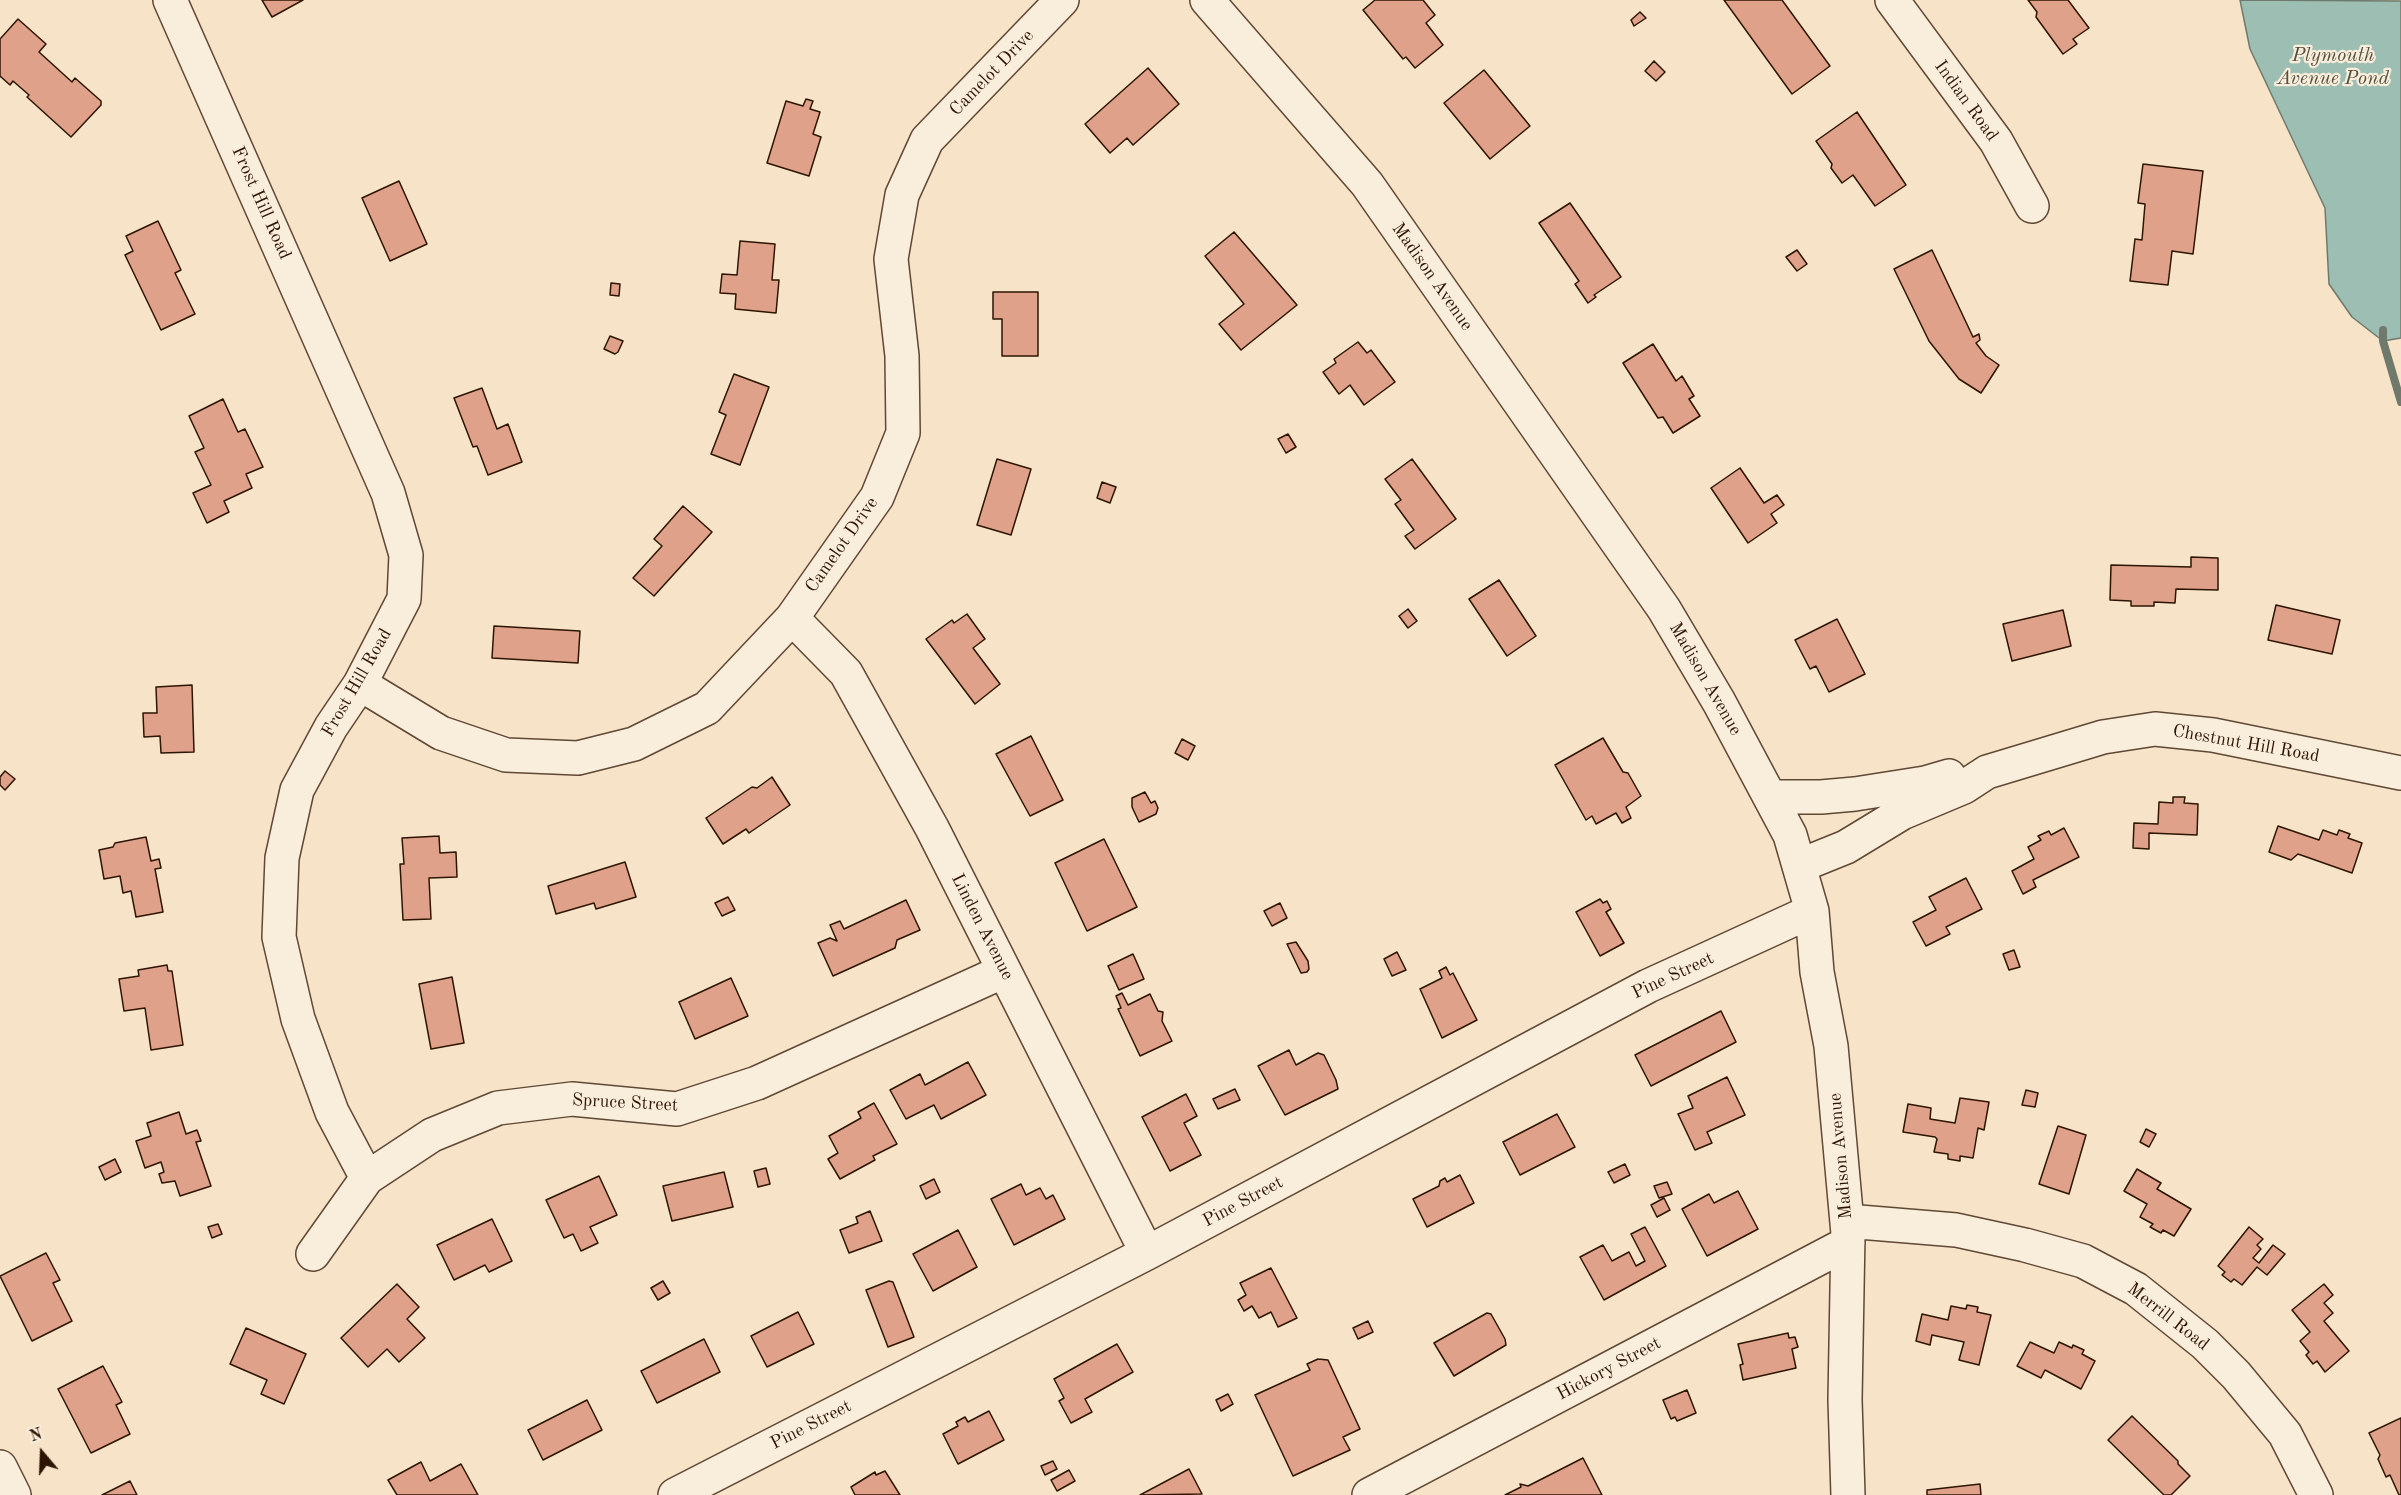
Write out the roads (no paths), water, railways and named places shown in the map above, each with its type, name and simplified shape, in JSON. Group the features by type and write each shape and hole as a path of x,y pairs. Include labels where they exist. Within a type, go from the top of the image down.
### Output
{"street":[{"name":"Frost Hill Road","path":"170,0 388,493 405,555 404,599 360,684 331,727 297,790 282,858 279,937 298,1019 332,1112 367,1178"},
{"name":"Camelot Drive","path":"360,684 441,733 506,755 578,758 634,744 707,708 792,618 877,497 903,433 902,356 891,259 902,195 927,140 1062,0"},
{"name":"Madison Avenue","path":"1207,0 1367,184 1664,609 1719,702 1790,835 1812,911 1816,972 1831,1046 1848,1232 1845,1400 1848,1495"},
{"name":"Indian Road","path":"1892,0 1996,141 2032,206"},
{"name":"Linden Avenue","path":"792,618 846,673 932,828 1147,1253"},
{"name":"Chestnut Hill Road","path":"1770,797 1855,794 1924,783 1956,774 1987,772 2103,737 2155,729 2213,735 2401,773"},
{"name":"Chestnut Hill Road","path":"1799,866 1845,847 1902,813 1964,787 1987,772"},
{"name":"Pine Street","path":"675,1495 1147,1253 1648,986 1812,911"},
{"name":"Spruce Street","path":"313,1254 367,1178 432,1135 498,1108 572,1099 677,1108 757,1083 1004,971"},
{"name":"Merrill Road","path":"1848,1232 1956,1230 2025,1245 2083,1262 2136,1288 2205,1344 2236,1375 2284,1434 2316,1495"},
{"name":"Hickory Street","path":"1369,1495 1848,1232"},
{"path":"0,1467 14,1495"}],"water":[{"name":"Plymouth Avenue Pond","path":"2240,0 2401,1 2401,338 2383,341 2352,317 2329,284 2325,208 2250,49"}],"waterway":[{"path":"2383,330 2383,341 2401,402"}]}
